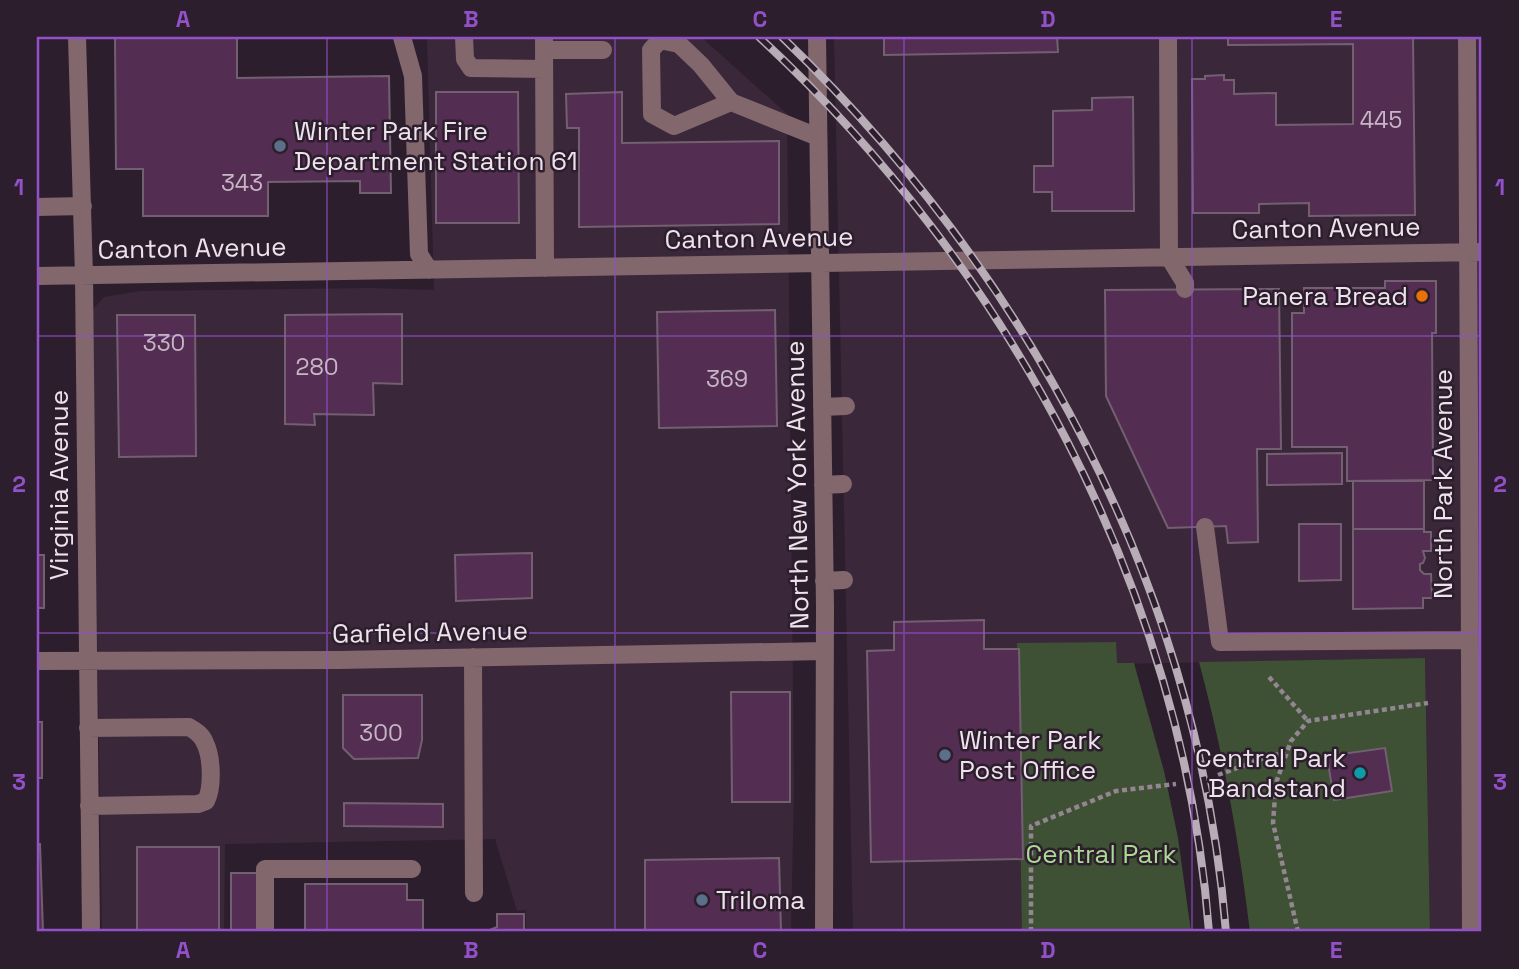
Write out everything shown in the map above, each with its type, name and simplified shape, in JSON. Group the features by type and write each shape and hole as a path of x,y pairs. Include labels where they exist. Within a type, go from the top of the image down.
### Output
{"street":[{"name":"Virginia Avenue","path":"77,37 83,206 91,932"},
{"path":"402,37 413,76 419,254 429,270"},
{"path":"464,37 465,59 471,68 544,69"},
{"name":"North New York Avenue","path":"817,37 824,581 824,932"},
{"path":"1167,37 1169,257 1185,283 1185,289"},
{"name":"North Park Avenue","path":"1467,37 1476,252 1468,640 1471,932"},
{"path":"731,102 674,126 652,114 651,50 660,40 678,44 701,65 731,102 818,137"},
{"path":"545,268 544,44 603,50"},
{"path":"37,207 83,206"},
{"name":"Canton Avenue","path":"37,276 1476,252"},
{"path":"822,407 846,406"},
{"path":"823,485 843,484"},
{"path":"1205,527 1220,642 1468,640"},
{"path":"824,581 845,580"},
{"name":"Garfield Avenue","path":"37,661 824,651"},
{"path":"473,657 474,893"},
{"path":"88,728 188,727 198,732 206,744 210,793 206,801 198,804 89,806"},
{"path":"265,932 265,869 412,869"}],"path":[{"path":"1269,677 1308,722"},
{"path":"1298,932 1273,824 1276,783 1291,741 1308,722 1428,703"},
{"path":"1218,775 1272,755 1286,754"},
{"path":"1031,932 1031,826 1116,791 1176,784"}],"shaded area":[{"path":"427,37 701,37 787,114 794,788 791,932 526,932 526,910 517,911 495,839 225,844 224,932 102,932 92,310 104,297 141,291 371,288 434,290"},
{"path":"834,37 1482,37 1482,932 1430,932 1425,658 1116,664 1116,642 1018,644 1023,932 853,932"}],"green space":[{"name":"Central Park","path":"1116,642 1117,663 1134,663 1164,771 1178,838 1191,932 1022,932 1017,643"},
{"name":"Central Park","path":"1425,658 1430,932 1250,932 1229,796 1199,662"}],"building":[{"path":"115,37 237,37 237,78 389,76 391,193 360,193 360,181 268,182 268,216 143,216 143,169 116,169"},
{"path":"884,37 1057,37 1058,52 884,55"},
{"path":"1228,37 1413,37 1415,215 1309,216 1309,203 1259,204 1259,213 1193,213 1192,79 1224,75 1224,80 1234,80 1234,94 1276,93 1276,125 1353,124 1353,44 1228,45"},
{"path":"436,92 518,92 519,223 436,223"},
{"path":"622,92 622,143 779,141 779,224 579,227 579,128 567,128 566,94"},
{"path":"1133,97 1134,211 1052,211 1052,192 1034,192 1034,166 1053,166 1053,111 1092,110 1092,98"},
{"path":"1385,281 1436,281 1436,333 1432,333 1433,480 1347,481 1347,447 1292,447 1292,313 1304,313 1304,288 1385,288"},
{"path":"1279,289 1281,449 1257,449 1258,542 1228,543 1226,526 1168,528 1106,396 1105,290"},
{"path":"775,310 777,426 659,428 657,312"},
{"path":"402,314 402,384 373,383 374,415 314,414 315,425 285,424 285,315"},
{"path":"117,315 195,315 196,456 119,457"},
{"path":"1342,453 1342,484 1267,485 1267,454"},
{"path":"1353,481 1424,481 1424,529 1353,529"},
{"path":"1299,524 1341,524 1341,580 1299,581"},
{"path":"1353,529 1424,529 1424,532 1431,532 1431,551 1423,551 1425,558 1420,564 1420,570 1424,574 1431,574 1432,598 1423,598 1423,608 1353,609"},
{"path":"532,553 532,598 456,601 455,555"},
{"path":"37,555 44,555 44,608 37,608"},
{"name":"Winter Park Post Office","path":"984,620 984,649 1019,649 1023,859 871,862 867,651 894,650 894,622"},
{"path":"731,692 790,692 790,802 732,802"},
{"path":"343,695 422,695 422,740 418,758 354,759 343,748"},
{"path":"37,722 42,722 42,778 37,778"},
{"name":"Central Park Bandstand","path":"1385,748 1392,791 1334,800 1327,756"},
{"path":"344,803 443,804 443,827 344,826"},
{"path":"37,844 40,844 43,932 37,932"},
{"path":"137,847 219,847 219,932 137,932"},
{"path":"779,858 781,932 645,932 645,860"},
{"path":"231,873 257,873 257,932 231,932"},
{"path":"305,884 407,884 407,900 423,900 423,932 305,932"},
{"path":"497,914 524,914 524,932 485,932 497,927"}],"railway":[{"path":"759,37 849,128 931,226 1004,332 1068,443 1121,559 1163,680 1192,805 1209,932"},
{"path":"782,37 871,129 951,228 1023,334 1086,444 1138,560 1179,680 1209,804 1226,932"}],"place":[{"name":"Winter Park Fire Department Station 61","path":"280,146"},
{"name":"Panera Bread","path":"1422,296"},
{"name":"Winter Park Post Office","path":"945,755"},
{"name":"Central Park Bandstand","path":"1360,773"},
{"name":"Triloma","path":"702,900"}]}
